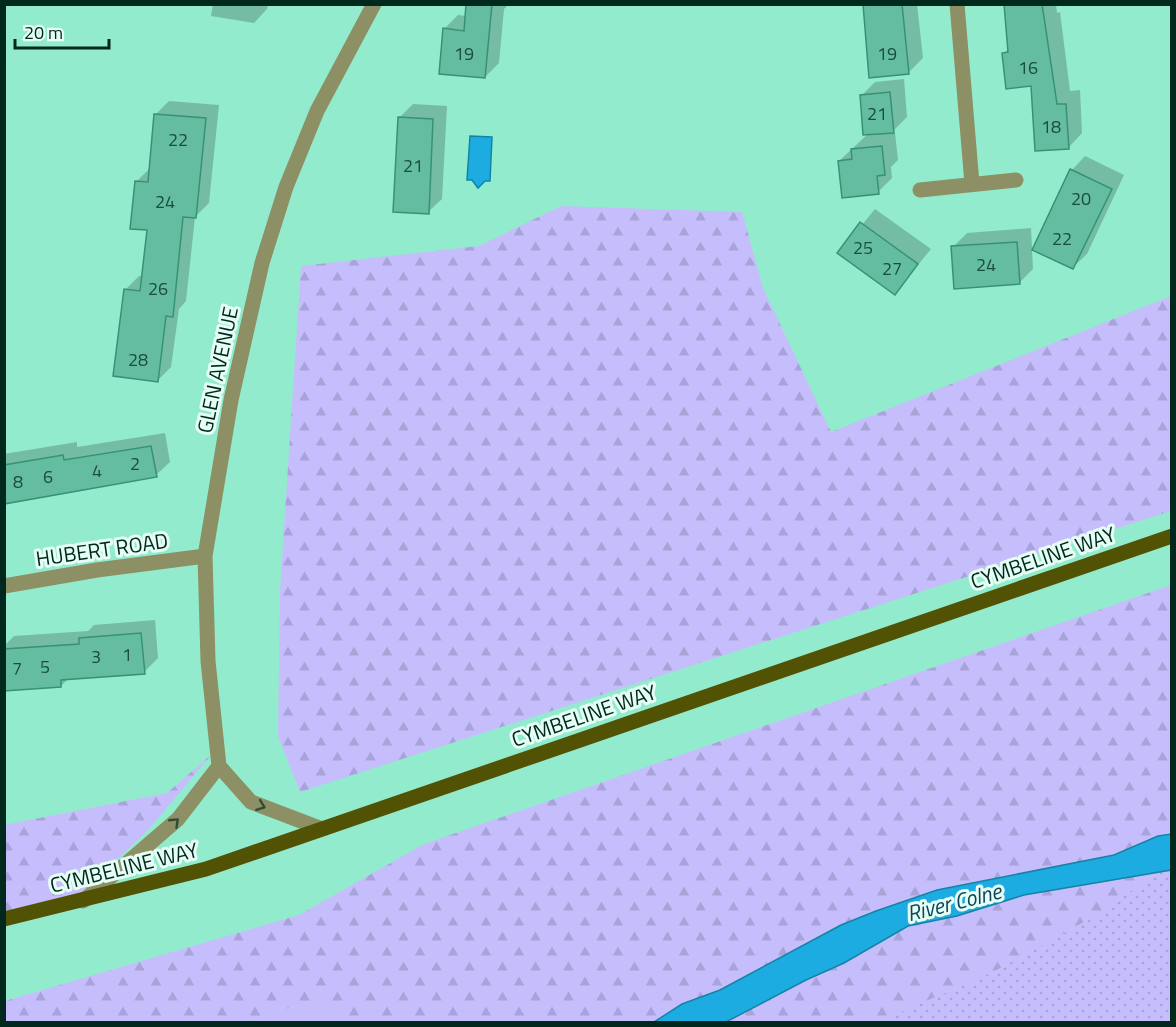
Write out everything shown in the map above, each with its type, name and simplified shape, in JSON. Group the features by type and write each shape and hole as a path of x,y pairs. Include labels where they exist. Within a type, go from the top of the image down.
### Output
{"main road":[{"name":"CYMBELINE WAY","path":"4,919 206,869 1172,536"}],"street":[{"name":"GLEN AVENUE","path":"219,766 208,661 205,556 231,400 262,263 286,187 317,111 375,4"},
{"path":"957,4 972,184"},
{"path":"921,190 1016,180"},
{"name":"HUBERT ROAD","path":"4,586 97,570 205,556"},
{"path":"83,901 178,819 219,766 251,802 322,829"}],"green space":[{"path":"561,206 742,212 763,288 831,432 1171,296 1171,511 300,792 278,736 280,591 301,266 479,246"},
{"path":"1171,585 1171,861 1104,911 993,972 878,1022 346,1022 318,1000 241,1022 5,1022 5,1001 299,915 424,844"},
{"path":"212,754 149,829 75,900 5,915 4,825 167,793"},
{"path":"1171,861 1171,1022 878,1022 993,972 1104,911"},
{"path":"318,1000 346,1022 241,1022"}],"water":[{"path":"470,136 492,137 490,181 485,181 478,188 472,180 467,180"},
{"name":"River Colne","path":"1171,834 1171,870 1024,895 957,916 908,926 844,963 726,1022 654,1022 682,1004 720,990 841,925 876,911 937,890 1114,855 1158,836"}],"building":[{"path":"466,4 492,4 485,78 439,74 443,28 464,31"},
{"path":"863,4 902,4 909,74 869,78"},
{"path":"1004,4 1042,4 1057,104 1066,104 1069,149 1035,151 1031,86 1006,89 1002,53 1008,52"},
{"path":"890,92 894,133 863,135 860,95"},
{"path":"154,114 206,118 196,218 183,217 173,317 166,316 158,382 113,376 124,289 140,291 147,230 130,229 135,181 148,182"},
{"path":"398,117 433,119 429,214 393,212"},
{"path":"882,146 885,175 877,176 879,194 842,198 838,161 852,159 851,149"},
{"path":"1070,169 1112,189 1073,269 1032,250"},
{"path":"860,222 918,264 895,295 837,253"},
{"path":"1017,242 1020,284 954,289 951,246"},
{"path":"151,446 157,477 4,504 4,465 63,455 64,460"},
{"path":"141,633 145,674 61,680 61,687 4,691 4,649 79,644 79,638"}]}
